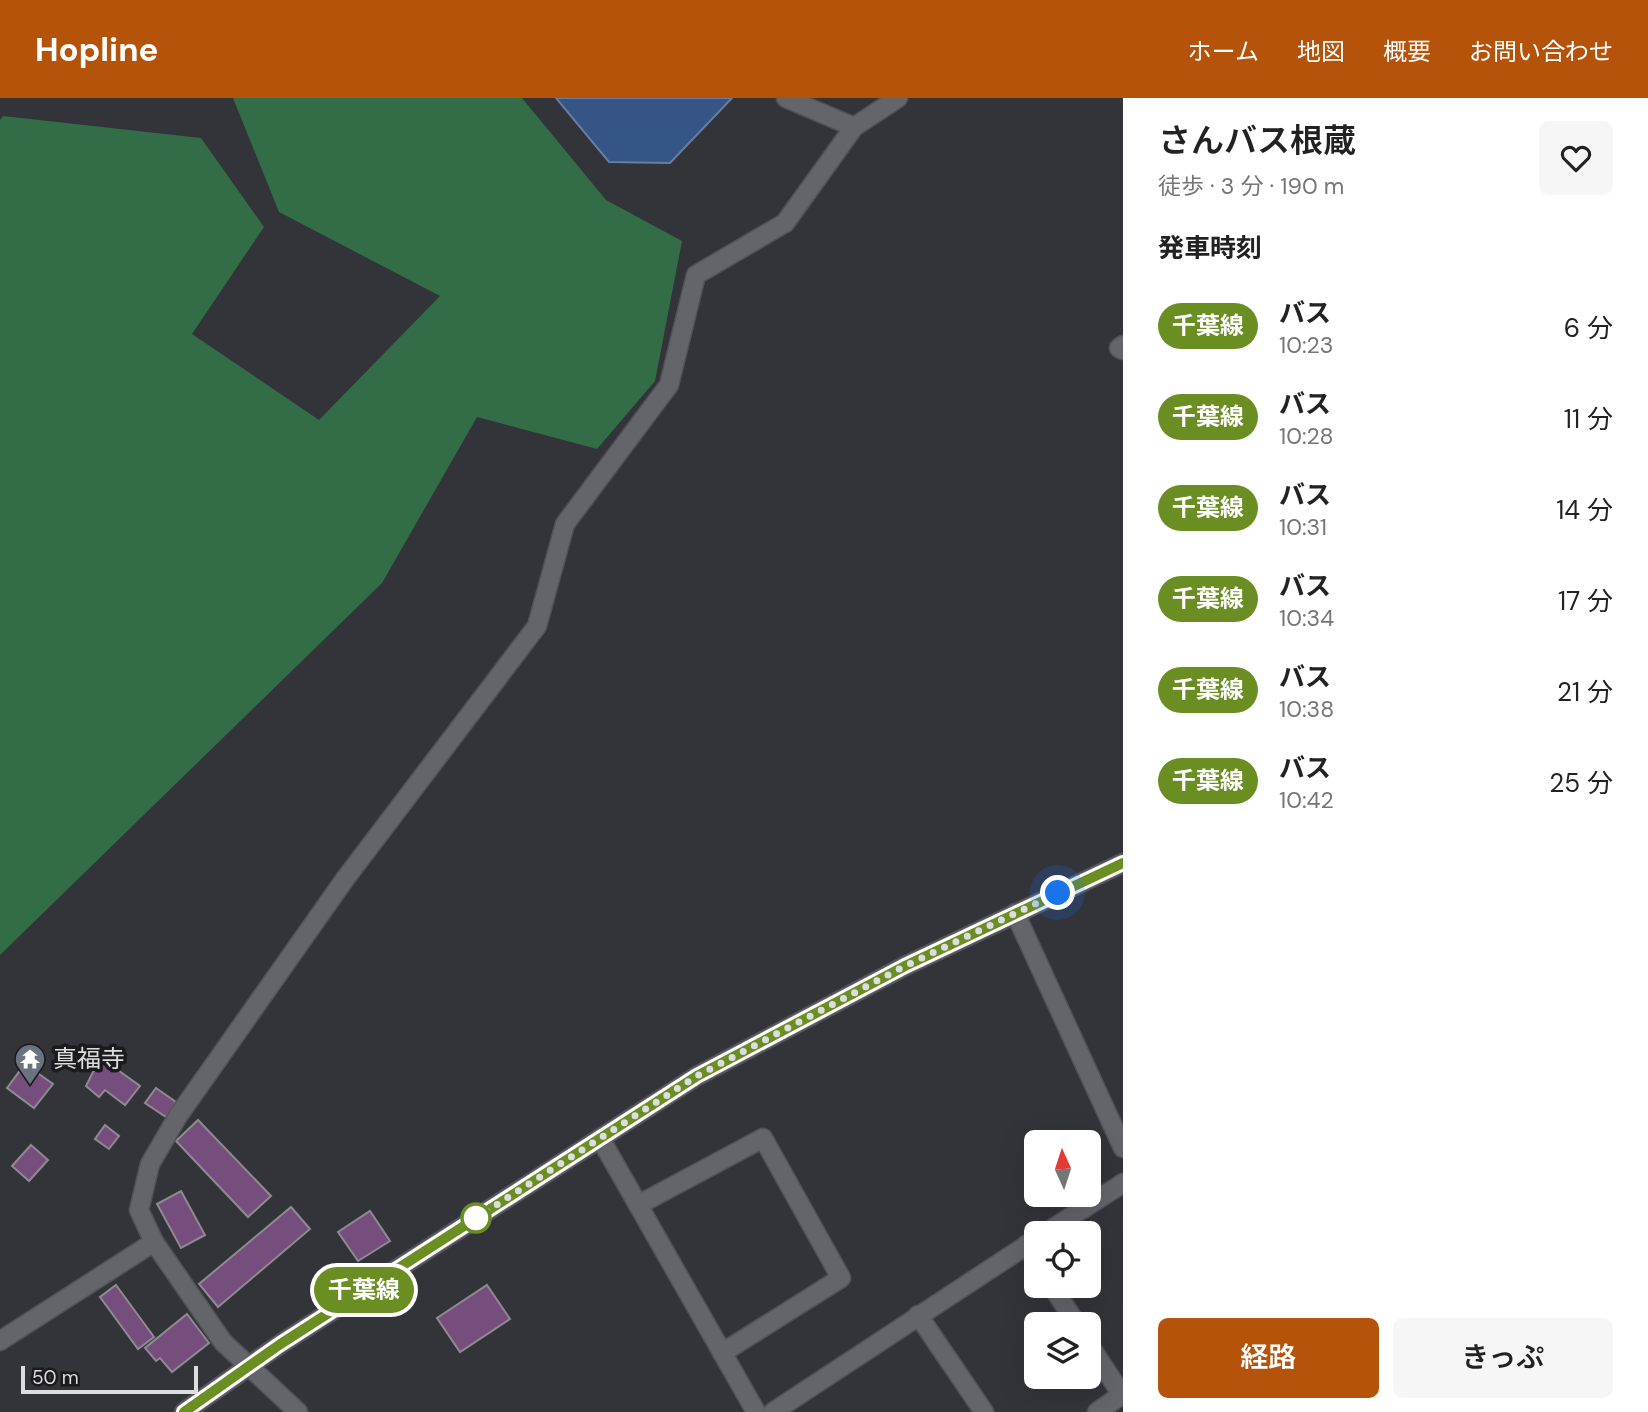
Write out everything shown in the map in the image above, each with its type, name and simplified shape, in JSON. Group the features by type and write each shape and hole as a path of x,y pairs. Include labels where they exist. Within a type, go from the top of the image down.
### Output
{"street":[{"path":"786,98 854,127"},
{"path":"298,1412 223,1342 154,1242 139,1210 150,1164 178,1116 345,879 537,626 565,524 669,385 696,275 785,223 854,127 898,98"},
{"path":"1123,345 1119,348 1123,350"},
{"path":"184,1412 248,1365 697,1076 905,966 1123,863"},
{"path":"1015,913 1123,1149"},
{"path":"600,1138 756,1412"},
{"path":"638,1205 763,1138 841,1278 722,1353"},
{"path":"1064,1221 1123,1183"},
{"path":"0,1341 154,1242"},
{"path":"773,1412 918,1315 1024,1253"},
{"path":"918,1315 984,1412"},
{"path":"1097,1412 1122,1394 1101,1362"}],"green space":[{"path":"233,98 522,98 606,200 682,241 655,381 597,449 477,417 382,583 0,955 0,120 3,116 201,138 264,227 192,334 319,420 440,296 279,212"}],"water":[{"path":"556,98 732,98 670,163 609,162"}],"building":[{"path":"104,1060 140,1086 125,1105 105,1090 99,1097 86,1086 93,1072"},
{"name":"真福寺","path":"25,1064 53,1084 34,1108 7,1088"},
{"path":"156,1088 176,1102 166,1117 145,1103"},
{"path":"198,1120 271,1196 248,1217 176,1141"},
{"path":"105,1125 119,1136 109,1149 95,1139"},
{"path":"31,1145 48,1160 29,1181 12,1166"},
{"path":"181,1191 205,1235 181,1248 157,1204"},
{"path":"291,1207 310,1229 218,1307 199,1284"},
{"path":"370,1211 390,1241 358,1261 338,1232"},
{"path":"116,1285 154,1337 138,1349 100,1297"},
{"path":"487,1285 510,1319 460,1352 437,1318"},
{"path":"187,1314 209,1343 172,1372 160,1358 156,1361 145,1348"}],"bus line":[{"name":"千葉線","path":"184,1412 248,1365 697,1076 905,966 1123,863"}],"place":[{"name":"真福寺","path":"30,1086"}],"route":[{"path":"476,1218 697,1076 905,966 1058,893"}]}
